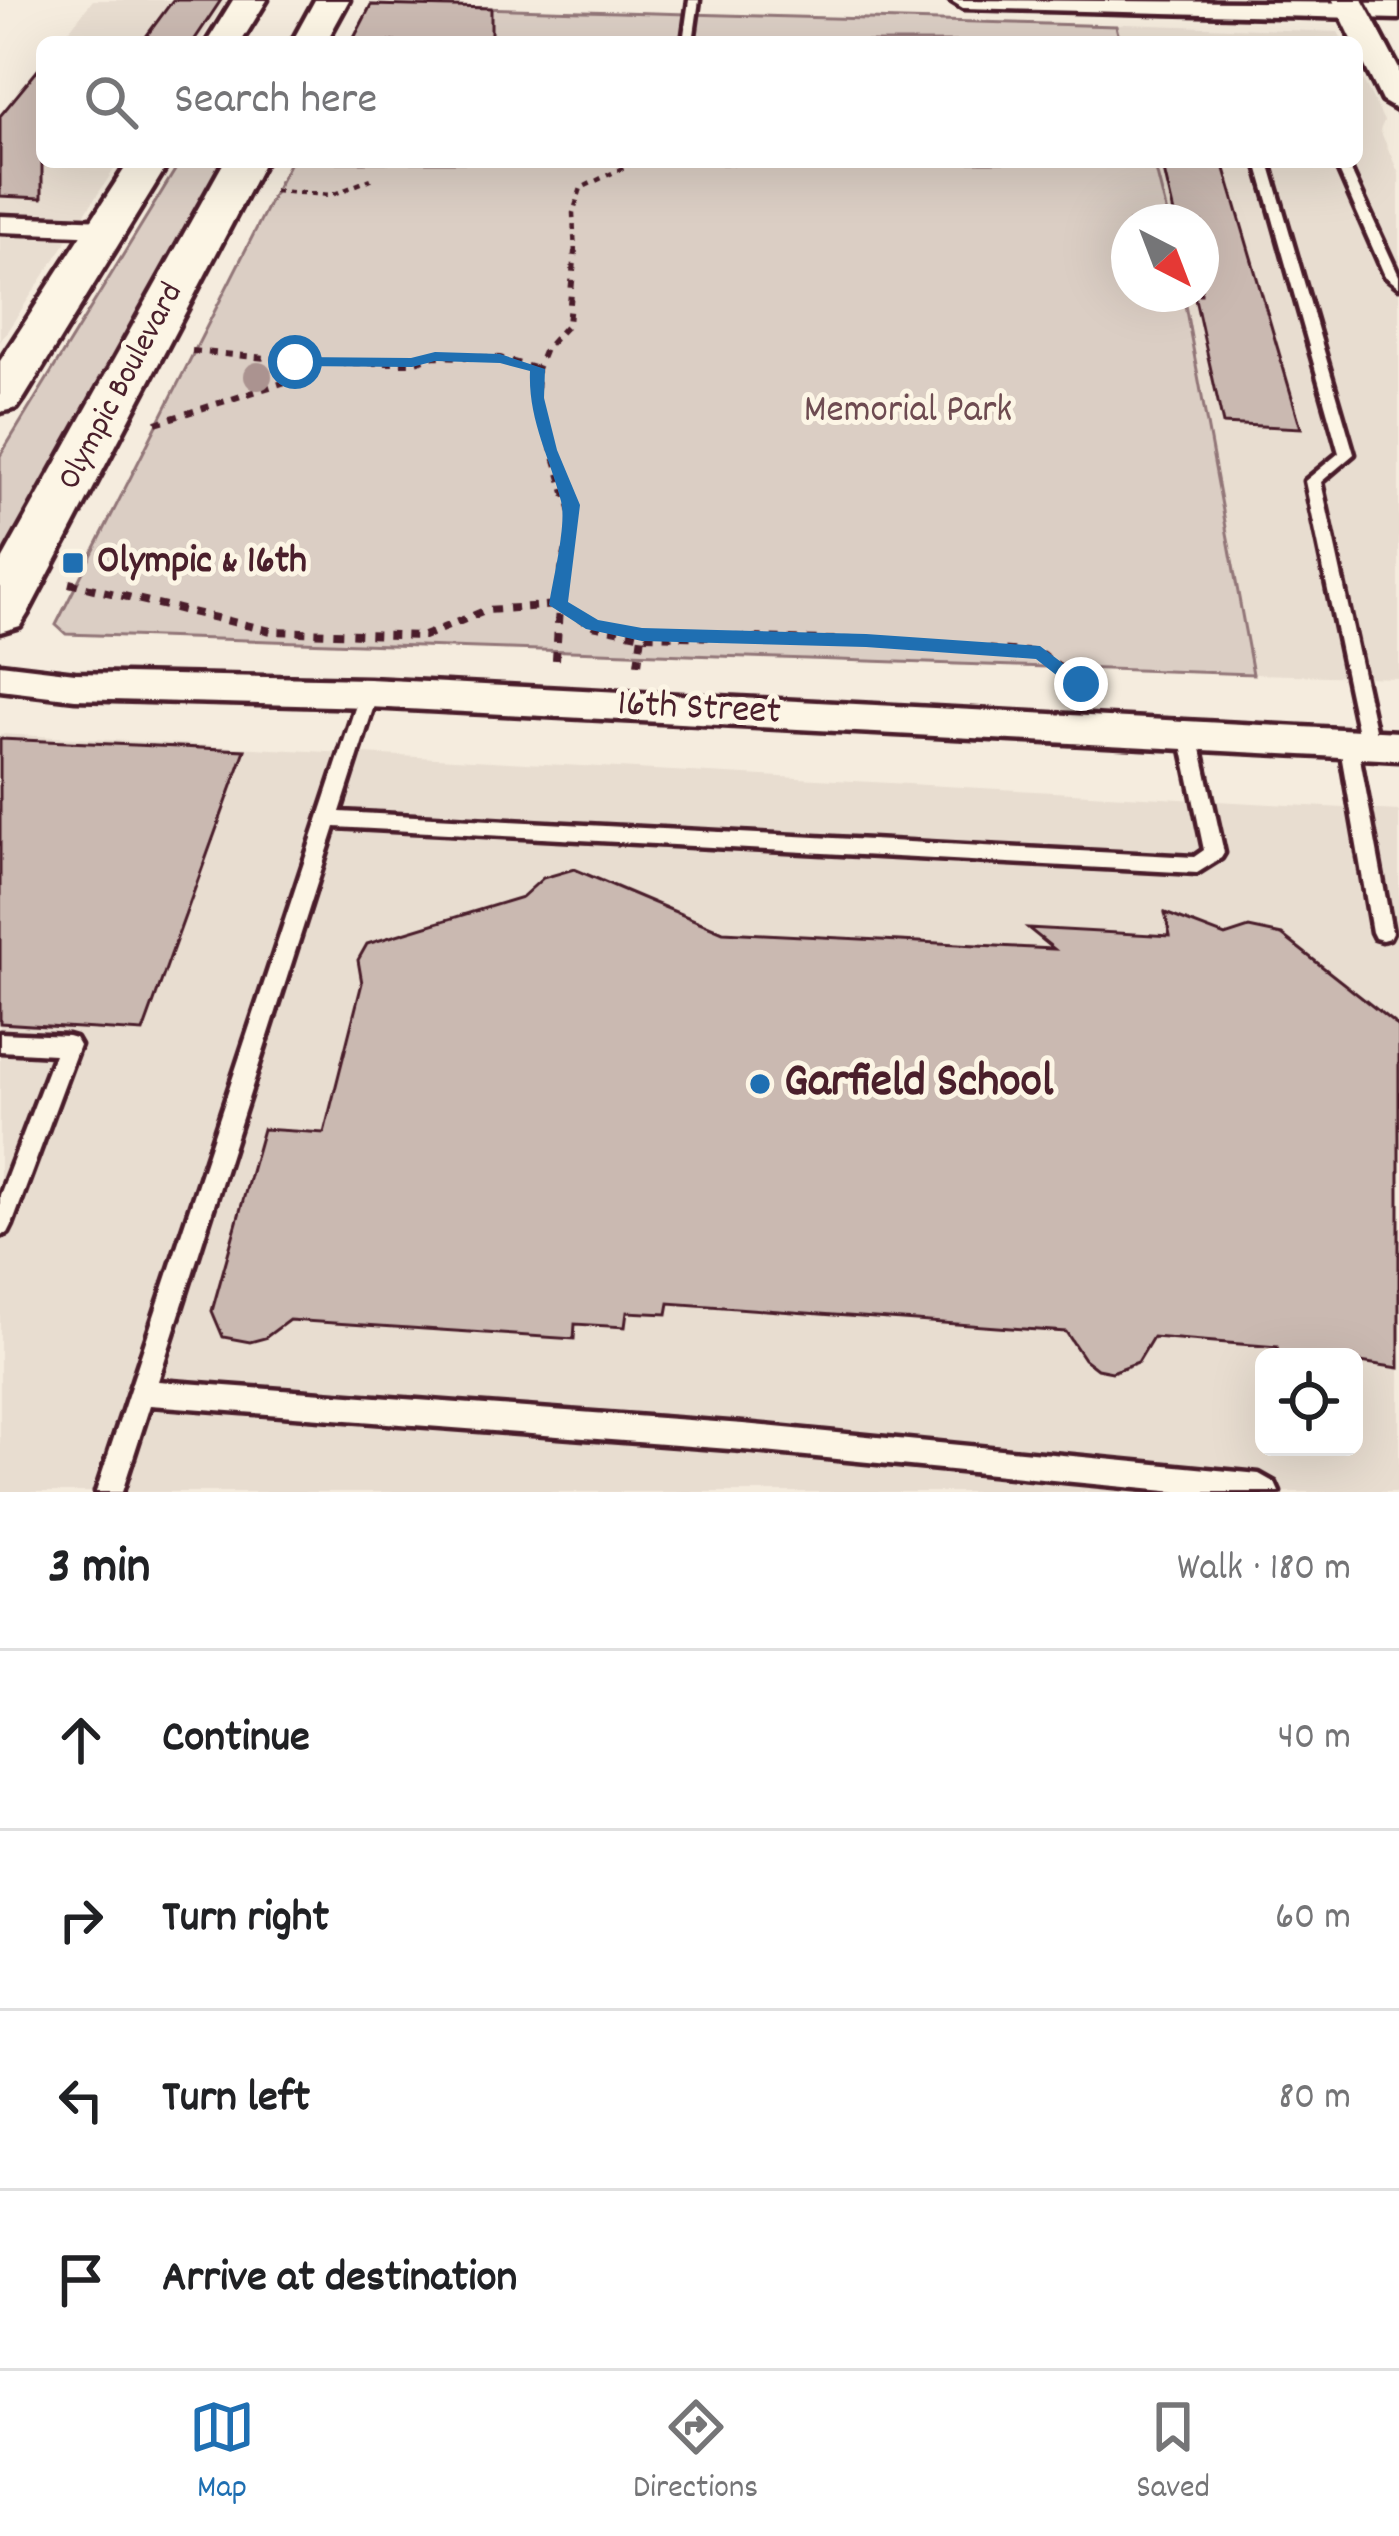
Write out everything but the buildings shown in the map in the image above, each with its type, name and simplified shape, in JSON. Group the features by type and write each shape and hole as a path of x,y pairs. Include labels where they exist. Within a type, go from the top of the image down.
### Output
{"main road":[{"path":"228,36 250,0"},
{"path":"312,36 332,0"},
{"path":"1351,5 1399,100"},
{"path":"0,398 144,168"},
{"name":"Olympic Boulevard","path":"0,613 256,176"}],"street":[{"path":"963,0 1351,5 1399,11"},
{"path":"2,228 107,228"},
{"name":"16th Street","path":"0,677 75,686 369,693 1372,744"}],"lane":[{"path":"689,36 694,0"},
{"path":"1265,168 1347,454 1313,481 1372,744 1382,932"},
{"path":"1344,168 1391,276 1399,283"},
{"path":"109,1492 369,693"},
{"path":"328,819 1197,865 1214,853 1189,735"},
{"path":"0,1042 68,1045 0,1225"},
{"path":"141,1392 743,1436 1259,1487 1266,1492"}],"path":[{"path":"556,661 571,505 536,398 537,369 545,349 568,324 576,273 573,213 581,188 622,168"},
{"path":"256,176 332,195 371,179"},
{"path":"188,351 322,364 412,363 435,356 500,358 537,369"},
{"path":"148,425 292,380 322,364"},
{"path":"68,583 271,631 424,636 487,610 558,605 593,625 642,635 1040,652 1081,684"},
{"path":"638,664 642,635"},
{"path":"419,656 424,636"}],"shaded area":[{"path":"93,0 227,0 203,36 65,36"},
{"path":"1116,26 1338,32 1340,36 1118,36"},
{"path":"1363,80 1384,121 1380,130 1399,174 1399,678 1253,674 1186,312 1219,312 1219,204 1164,204 1156,168 1363,168"},
{"path":"0,119 36,156 36,168 115,168 0,342"},
{"name":"Garfield School","path":"0,734 1399,811 1399,1492 0,1492"}],"green space":[{"path":"371,5 1116,26 1118,36 355,36"},
{"path":"176,168 223,168 0,563 0,456"},
{"name":"Memorial Park","path":"287,168 1156,168 1164,204 1111,204 1111,312 1186,312 1253,674 66,634 56,625"}],"tram line":[{"path":"1364,0 1399,64"}],"place":[{"name":"Olympic & 16th","path":"73,563"},
{"name":"Garfield School","path":"760,1084"}],"route":[{"path":"295,362 412,363 435,356 500,358 537,369 536,398 549,450 571,505 558,605 593,625 642,635 1040,652 1081,684"}]}
